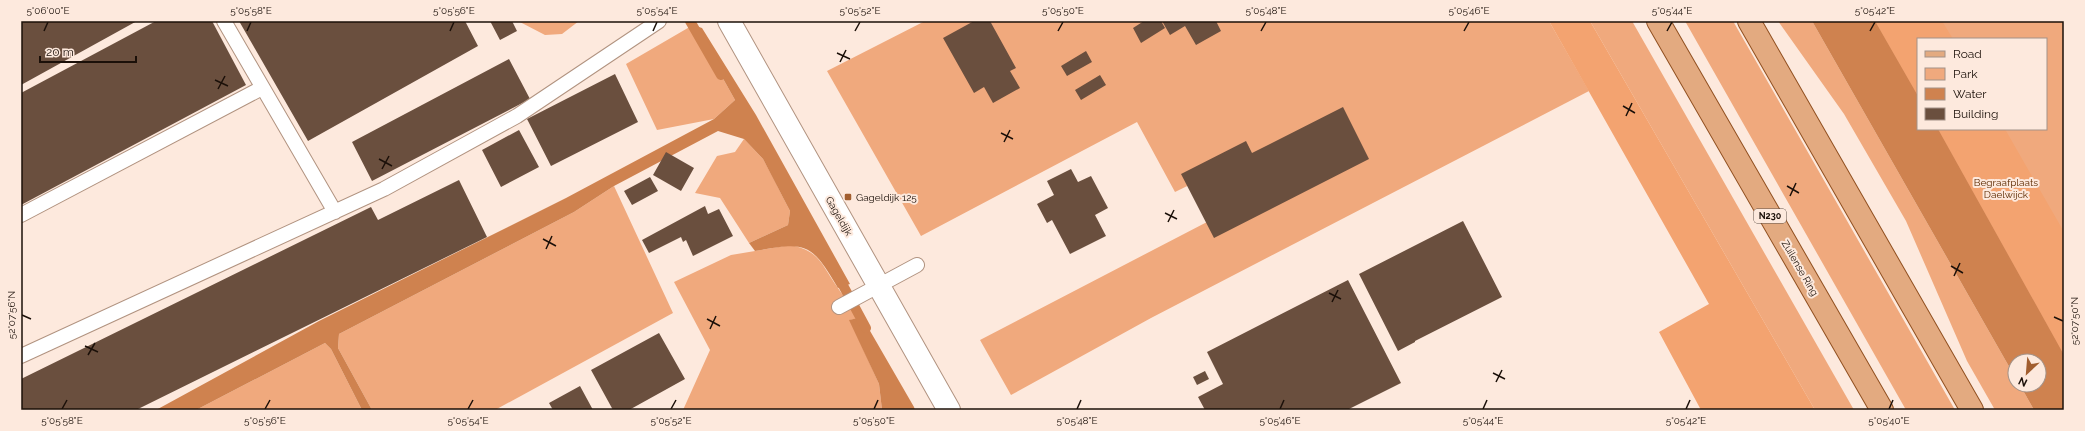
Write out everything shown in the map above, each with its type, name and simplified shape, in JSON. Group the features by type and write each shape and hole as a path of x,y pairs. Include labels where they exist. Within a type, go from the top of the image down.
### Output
{"main road":[{"name":"Zuilense Ring","path":"1658,21 1882,410"},
{"path":"1749,21 1972,410"}],"street":[{"name":"Gageldijk","path":"729,21 869,289 949,410"}],"lane":[{"path":"224,21 335,212"},
{"path":"21,356 384,190 517,116 659,21"},
{"path":"21,216 262,88"},
{"path":"839,307 869,289 917,265"}],"green space":[{"path":"518,21 579,21 562,34 545,35"},
{"path":"925,21 1549,21 1589,91 1151,318 1011,395 980,340 1328,159 1310,126 1175,192 1137,122 921,236 827,71"},
{"path":"1549,21 1590,21 1815,410 1701,410 1659,332 1709,304"},
{"path":"1590,21 1632,21 1854,410 1815,410"},
{"path":"1685,21 1733,21 1955,410 1906,410"},
{"path":"1778,21 1812,21 2007,363 2007,393 2024,393 2034,410 1995,410 1967,361 1906,221 1844,114"},
{"name":"Begraafplaats Daelwijck","path":"1846,21 2064,21 2064,410 2047,377 2047,353 2034,353"},
{"path":"1875,21 1942,21 1952,38 1917,38 1917,94"},
{"path":"693,25 735,100 714,119 657,130 626,64"},
{"path":"1939,130 2006,130 2064,232 2064,355"},
{"path":"744,139 763,159 790,211 788,225 749,243 720,198 695,193 717,156 735,152"},
{"path":"614,186 673,313 495,410 372,410 338,348 339,334 574,212"},
{"path":"790,245 808,251 819,260 843,295 862,317 850,320 879,384 882,410 683,410 710,350 674,282 731,255"},
{"path":"325,343 331,349 362,410 196,410"}],"water":[{"path":"1812,21 1875,21 1917,94 1917,130 1939,130 2064,355 2064,410 2034,410 2024,393 2047,393 2047,353 2007,353 2007,363"},
{"path":"693,25 702,28 756,115 850,284 838,288 821,262 806,249 786,247 755,251 749,243 788,225 790,211 763,159 744,139 718,131 614,186 574,212 339,334 338,348 372,410 362,410 331,349 325,343 196,410 156,410 319,321 566,198 714,119 735,100"},
{"path":"862,317 915,410 882,410 879,384 849,320"}],"building":[{"path":"21,21 137,21 21,85"},
{"path":"156,21 212,21 246,85 21,205 21,93"},
{"path":"239,21 465,21 478,46 308,141"},
{"path":"490,21 512,21 517,31 500,40"},
{"path":"974,21 990,21 1016,68 1010,71 1020,88 993,103 984,87 974,93 943,38"},
{"path":"1144,21 1161,21 1165,28 1141,43 1133,28"},
{"path":"1162,21 1216,21 1221,31 1196,45 1185,26 1170,35"},
{"path":"1086,51 1092,62 1067,76 1061,66"},
{"path":"509,59 530,99 372,181 352,142"},
{"path":"615,74 638,122 551,166 527,119"},
{"path":"1100,75 1106,85 1081,100 1075,90"},
{"path":"1343,107 1369,159 1214,238 1181,174 1246,141 1252,153"},
{"path":"519,130 539,167 501,187 482,150"},
{"path":"666,152 694,168 681,191 653,175"},
{"path":"1071,169 1078,182 1091,176 1108,208 1095,215 1106,236 1070,254 1052,220 1047,223 1037,204 1054,195 1047,181"},
{"path":"650,177 658,191 632,205 624,191"},
{"path":"459,180 487,237 136,410 21,410 21,379 371,207 378,220"},
{"path":"705,206 708,214 719,209 733,236 693,256 686,240 683,242 681,237 649,253 642,240"},
{"path":"1463,221 1502,297 1398,351 1359,274"},
{"path":"1348,280 1401,383 1347,410 1205,410 1198,397 1223,384 1207,352"},
{"path":"659,333 685,379 629,410 613,410 591,370"},
{"path":"1205,371 1209,379 1197,385 1193,377"},
{"path":"580,386 593,410 553,410 549,403"}],"waterway":[{"path":"690,21 721,75"},
{"path":"838,276 866,328"}],"place":[{"name":"Gageldijk 125","path":"848,197"}]}
